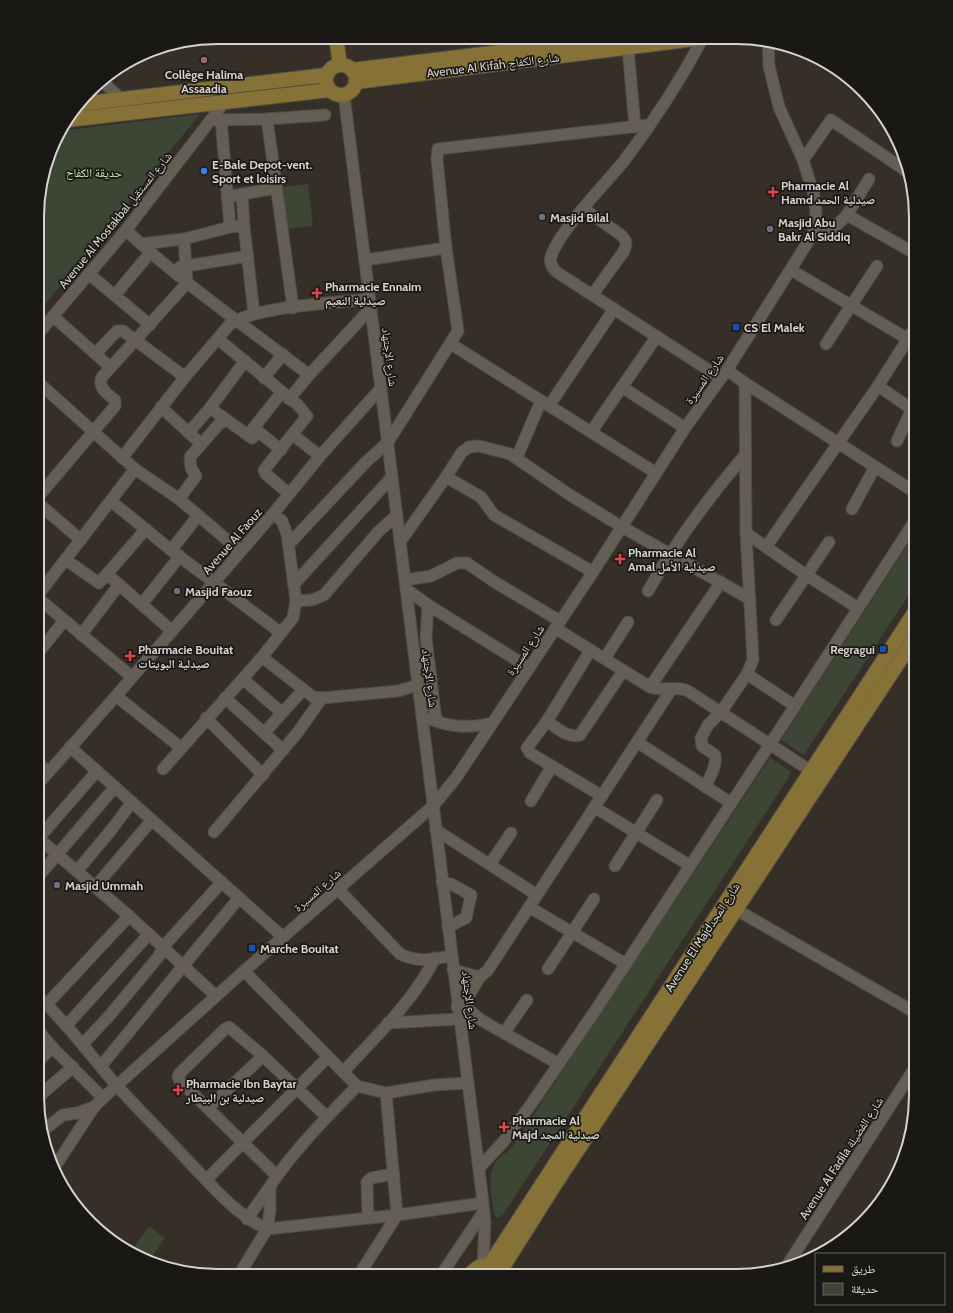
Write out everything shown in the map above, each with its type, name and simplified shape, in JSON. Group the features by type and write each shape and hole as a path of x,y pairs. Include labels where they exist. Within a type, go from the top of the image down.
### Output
{"main road":[{"path":"74,119 223,104 329,90 336,94 344,95 352,90 349,72 339,44"},
{"name":"Avenue Al Kifah شارع الكفاح","path":"349,72 567,44"},
{"name":"Avenue Al Kifah شارع الكفاح","path":"349,72 628,48 658,44"},
{"path":"329,90 325,80 326,75 332,68 349,72"},
{"path":"87,103 326,75"},
{"name":"Avenue El Majdشارع المجد","path":"495,1269 554,1186 730,906 816,775 909,622"},
{"name":"Avenue El Majdشارع المجد","path":"816,775 909,646"},
{"path":"476,1269 495,1269"}],"street":[{"path":"699,44 692,60 624,160 564,233 553,252 550,261 553,269 657,336 724,374 745,383 909,489"},
{"name":"شارع المسيرة","path":"57,1163 94,1107 103,1098 244,971 433,806 456,778 528,667 593,572 685,428 724,374 807,245 814,228 816,204 803,160 779,107 769,66 768,47"},
{"path":"628,48 634,127"},
{"path":"106,85 120,99"},
{"name":"شارع الإجتهاد","path":"344,95 406,584 451,956 460,1006 459,1019 485,1223 495,1269"},
{"name":"Avenue Al Mostakbal شارع المستقبل","path":"44,323 54,317 216,120 223,104"},
{"path":"199,106 216,120 266,119 325,115"},
{"path":"266,119 293,308"},
{"path":"216,120 230,227"},
{"path":"803,160 831,120 902,168"},
{"path":"289,544 366,462 388,442 458,331 446,248 437,159 437,152 439,148 648,125"},
{"path":"814,228 827,231 834,228 847,215 869,179"},
{"path":"227,197 276,188"},
{"path":"242,194 254,314"},
{"path":"584,209 621,235 626,240 627,244 624,251 593,294"},
{"path":"847,215 909,250"},
{"path":"141,244 184,238 230,227 244,226"},
{"path":"126,230 150,253 171,269 187,284 237,319 309,375"},
{"path":"44,490 94,432 116,403 115,400 104,390 100,382 110,367 187,284 184,238"},
{"path":"364,260 446,248"},
{"path":"115,295 150,253"},
{"path":"171,269 248,256"},
{"path":"826,344 878,266"},
{"path":"766,547 837,442 878,386 908,339 791,270"},
{"path":"89,274 150,325"},
{"path":"122,458 185,377 230,324 237,319 254,314 293,308 370,304"},
{"path":"248,435 309,375 370,304"},
{"path":"517,457 545,403 614,309"},
{"path":"54,317 110,367"},
{"path":"96,353 120,330 136,340 185,377"},
{"path":"591,432 657,336"},
{"path":"218,338 298,405 307,416 264,470 266,474 289,494"},
{"path":"451,344 656,473"},
{"path":"264,378 283,354"},
{"path":"189,432 210,408 245,361"},
{"path":"705,787 713,772 716,760 715,755 702,746 701,738 708,725 721,712 747,674 753,660 746,533 745,383"},
{"path":"878,386 909,407"},
{"path":"44,387 135,469 179,499 240,551"},
{"path":"622,387 685,428"},
{"name":"Avenue Al Faouz","path":"44,777 116,696 273,514 320,456 381,388"},
{"path":"161,407 201,444"},
{"path":"210,408 252,438 259,432 281,450"},
{"path":"897,441 909,419"},
{"path":"179,499 196,478 196,474 190,466 190,457 219,424 226,420"},
{"path":"292,435 320,456"},
{"path":"400,542 462,452 469,447 479,446 495,449 517,457 570,495 622,527 669,552 750,599"},
{"path":"648,591 669,552 706,502 745,455"},
{"path":"852,508 875,467"},
{"path":"44,587 135,469"},
{"path":"294,584 392,477"},
{"path":"446,477 481,497 494,516 593,572"},
{"path":"111,501 170,550 214,581 281,633"},
{"path":"44,508 81,540"},
{"path":"163,769 180,747 262,657 293,618 296,601 289,544 285,525 273,514"},
{"path":"296,601 312,600 324,595 369,542 397,515"},
{"path":"170,550 198,516"},
{"path":"66,560 97,583 102,582 146,530"},
{"path":"479,1168 504,1141 559,1064 626,964 689,865 795,706 909,530"},
{"path":"746,533 806,575 858,608"},
{"path":"776,620 829,542"},
{"path":"142,604 180,556"},
{"path":"528,667 428,605 406,584 431,576 457,563 467,563 557,624 590,651 605,658 623,671 656,690 684,689 688,691 816,775"},
{"path":"108,575 172,630"},
{"path":"650,687 721,582"},
{"path":"81,635 119,584"},
{"path":"428,605 426,638 436,722"},
{"path":"44,608 64,621 132,677"},
{"path":"44,646 64,621"},
{"path":"605,658 628,622"},
{"path":"590,651 547,721 527,748 530,753 602,796"},
{"path":"262,657 313,697 322,698 398,691 418,685"},
{"path":"547,721 572,736 580,735 623,671"},
{"path":"747,674 795,706"},
{"path":"243,679 282,713"},
{"path":"264,733 303,690"},
{"path":"559,1064 481,1020 460,1006 480,977 488,970 671,690"},
{"path":"116,696 180,747"},
{"path":"225,698 283,750"},
{"path":"214,832 263,775 322,698"},
{"path":"422,716 436,722 457,727 469,727 492,723"},
{"path":"206,718 263,775"},
{"path":"637,742 731,803"},
{"path":"70,747 283,937"},
{"path":"531,801 552,766"},
{"path":"44,768 48,772"},
{"path":"44,832 97,771"},
{"path":"44,870 115,787"},
{"path":"615,866 635,832 657,800"},
{"path":"77,871 132,802"},
{"path":"594,807 689,865"},
{"path":"95,887 152,820"},
{"path":"436,830 537,895"},
{"path":"490,864 511,833"},
{"path":"44,844 129,916 216,996"},
{"path":"83,1044 139,981 159,956 163,947 222,882"},
{"path":"442,882 451,884 471,895 466,918 448,927"},
{"path":"338,889 400,954 411,960 451,956"},
{"path":"101,1066 239,898"},
{"path":"548,969 594,900"},
{"path":"730,906 909,1009"},
{"path":"529,907 626,964"},
{"path":"47,1004 129,916"},
{"path":"66,1026 148,934"},
{"path":"343,1072 409,1000 425,979 435,958"},
{"path":"453,970 480,977"},
{"path":"244,971 357,1086 386,1093 434,1085 468,1083"},
{"path":"504,1033 527,1000"},
{"path":"44,1001 83,1044 117,1085 206,1180 246,1219 267,1229 483,1207"},
{"path":"388,1023 459,1019"},
{"path":"277,1176 178,1077 179,1074 224,1029 229,1027 264,1056 327,1117"},
{"path":"44,1037 103,1098"},
{"path":"44,1056 52,1047"},
{"path":"208,1108 264,1056"},
{"path":"206,1180 328,1057"},
{"path":"44,1092 73,1067"},
{"name":"Avenue Al Fadila شارع الفضيلة","path":"790,1260 909,1077"},
{"path":"246,1219 270,1190 277,1176 327,1117 357,1086"},
{"path":"363,1269 397,1215 386,1093"},
{"path":"47,1128 63,1115 77,1113 94,1107"},
{"path":"368,1218 367,1182 371,1178 394,1174"},
{"path":"243,1269 267,1229 270,1211 270,1190"},
{"path":"445,1269 483,1207"}],"green space":[{"name":"حديقة الكفاح","path":"200,114 44,306 45,194 53,161 67,130"},
{"path":"308,184 313,226 287,229 282,187"},
{"path":"909,543 909,595 804,755 781,740"},
{"path":"770,758 790,771 791,774 503,1215 497,1218 494,1214 490,1186 490,1178 495,1163 501,1156 510,1150"},
{"path":"149,1226 165,1238 152,1256 134,1248"}],"place":[{"name":"Collège Halima Assaadia","path":"204,60"},
{"name":"E-Bale Depot-vent. Sport et loisirs","path":"204,171"},
{"name":"Pharmacie Al Hamd صيدلية الحمد","path":"773,192"},
{"name":"Masjid Bilal","path":"542,217"},
{"name":"Masjid Abu Bakr Al Siddiq","path":"770,229"},
{"name":"Pharmacie Ennaim صيدلية النعيم","path":"317,293"},
{"name":"CS El Malek","path":"736,327"},
{"name":"Pharmacie Al Amal صيدلية الأمل","path":"620,559"},
{"name":"Masjid Faouz","path":"177,591"},
{"name":"Regragui","path":"883,649"},
{"name":"Pharmacie Bouitat صيدلية البويتات","path":"130,656"},
{"name":"Masjid Ummah","path":"57,885"},
{"name":"Marche Bouitat","path":"252,948"},
{"name":"Pharmacie Ibn Baytar صيدلية بن البيطار","path":"178,1090"},
{"name":"Pharmacie Al Majd صيدلية المجد","path":"504,1127"}]}
